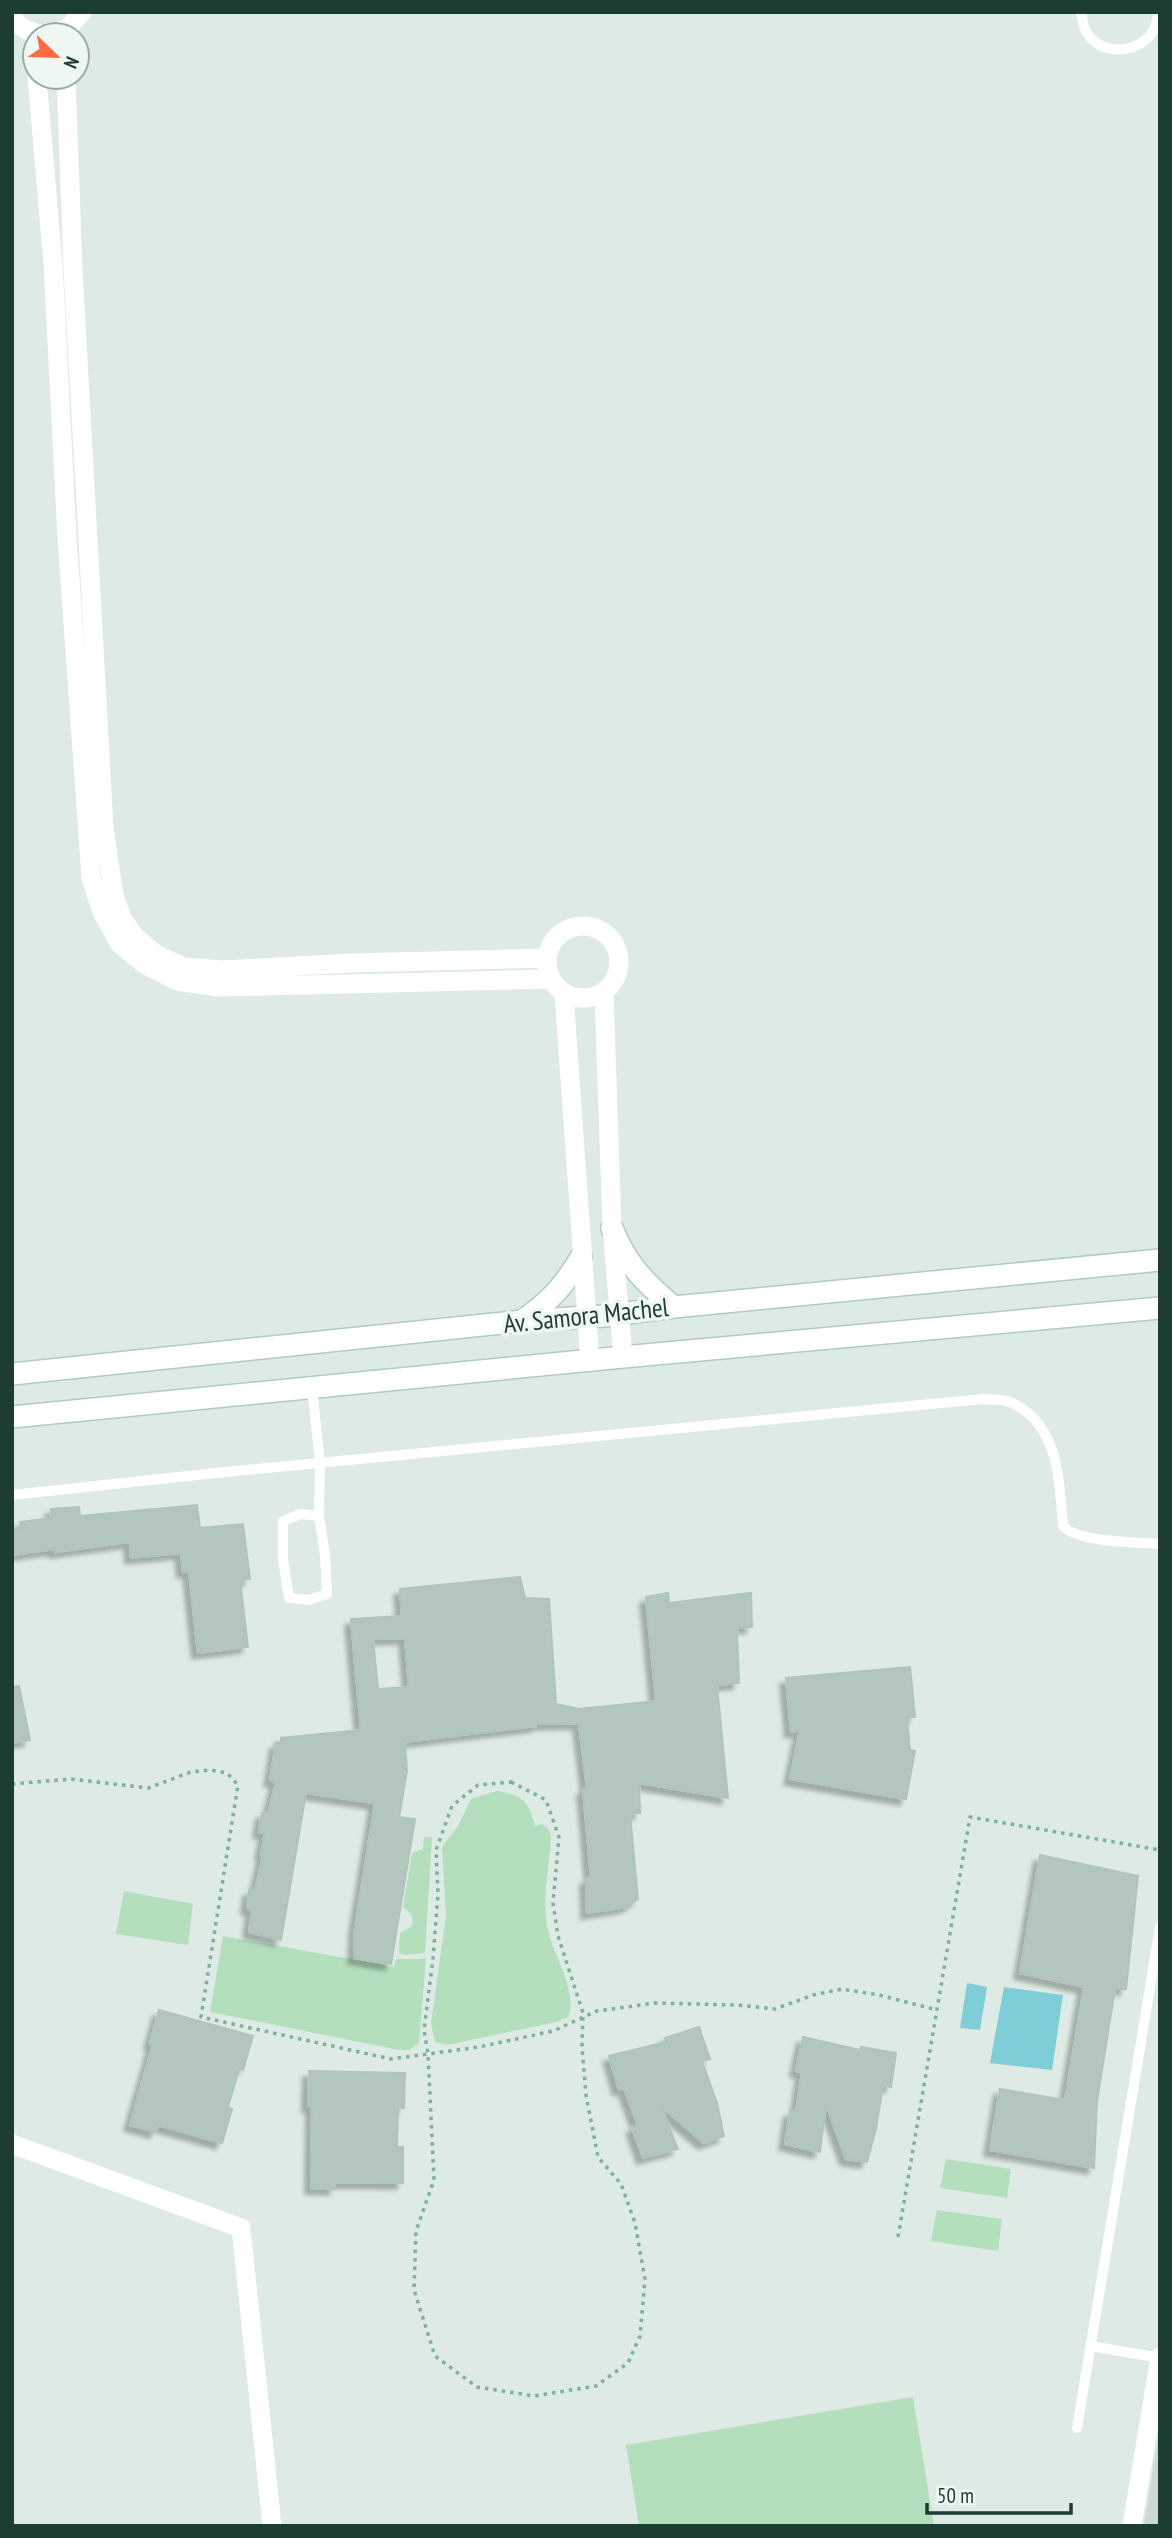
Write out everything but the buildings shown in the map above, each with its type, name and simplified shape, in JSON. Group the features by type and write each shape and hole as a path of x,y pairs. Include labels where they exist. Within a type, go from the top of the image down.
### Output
{"main road":[{"path":"612,1228 623,1254 635,1270 674,1307"},
{"path":"522,1321 543,1307 558,1292 582,1256"},
{"name":"Av. Samora Machel","path":"12,1374 522,1321 588,1318 674,1307 1160,1260"},
{"name":"Av. Samora Machel","path":"12,1417 1160,1308"}],"street":[{"path":"38,91 54,264 67,537 92,878 102,912 120,944 144,964 177,981 219,987 550,979"},
{"path":"67,91 104,828 114,896 123,919 136,938 157,955 184,967 222,970 352,963 546,958"},
{"path":"592,926 610,936 619,955 617,976 604,992 585,999 564,994 550,979 546,958 554,939 571,927 592,926"},
{"path":"604,992 612,1228 623,1357"},
{"path":"564,994 590,1361"},
{"path":"12,2144 241,2228 272,2526"},
{"path":"1132,2526 1160,2358"}],"lane":[{"path":"1081,12 1086,30 1099,45 1119,51 1138,46 1156,32 1159,12"},
{"path":"312,1388 320,1463 319,1516 326,1555 327,1594 309,1600 289,1598 283,1559 283,1521 301,1514 319,1516"},
{"path":"12,1495 983,1399 1008,1401 1035,1417 1049,1438 1059,1480 1063,1526 1066,1530 1094,1538 1160,1544"},
{"path":"1077,2428 1160,1927"},
{"path":"1091,2346 1160,2358"}],"path":[{"path":"12,1784 71,1779 148,1788 191,1772 209,1770 227,1773 238,1785 201,2017 391,2059 479,2048 552,2031 597,2011 656,2003 775,2009 813,1995 842,1989 879,1995 937,2010"},
{"path":"512,1782 546,1800 559,1837 554,1903 558,1936 583,2017 586,2095 598,2157 621,2184 635,2223 645,2279 640,2336 628,2363 596,2386 534,2396 477,2388 435,2356 414,2290 416,2231 434,2180 428,2054 424,2030 438,1894 436,1850 452,1806 478,1785 512,1782"},
{"path":"898,2237 970,1817 1160,1850"}],"shaded area":[{"path":"1160,2425 1160,2526 1144,2526"}],"green space":[{"path":"497,1791 523,1801 535,1826 541,1824 547,1827 551,1835 545,1897 546,1922 568,1987 570,2008 568,2017 556,2022 447,2045 435,2042 431,2023 446,1916 442,1847 458,1826 471,1799"},
{"path":"424,1837 432,1837 425,1953 405,1955 399,1953 400,1933 412,1926 413,1920 403,1907 412,1853 423,1849"},
{"path":"124,1891 193,1904 188,1945 116,1934"},
{"path":"223,1936 394,1967 396,1959 426,1959 419,2043 409,2050 399,2050 210,2012"},
{"path":"946,2159 1011,2169 1007,2198 940,2188"},
{"path":"937,2210 1002,2219 998,2251 931,2241"},
{"path":"913,2397 934,2526 639,2526 626,2445"}],"water":[{"path":"967,1983 987,1987 980,2030 960,2028"},
{"path":"1004,1987 1063,1995 1052,2070 990,2063"}]}
